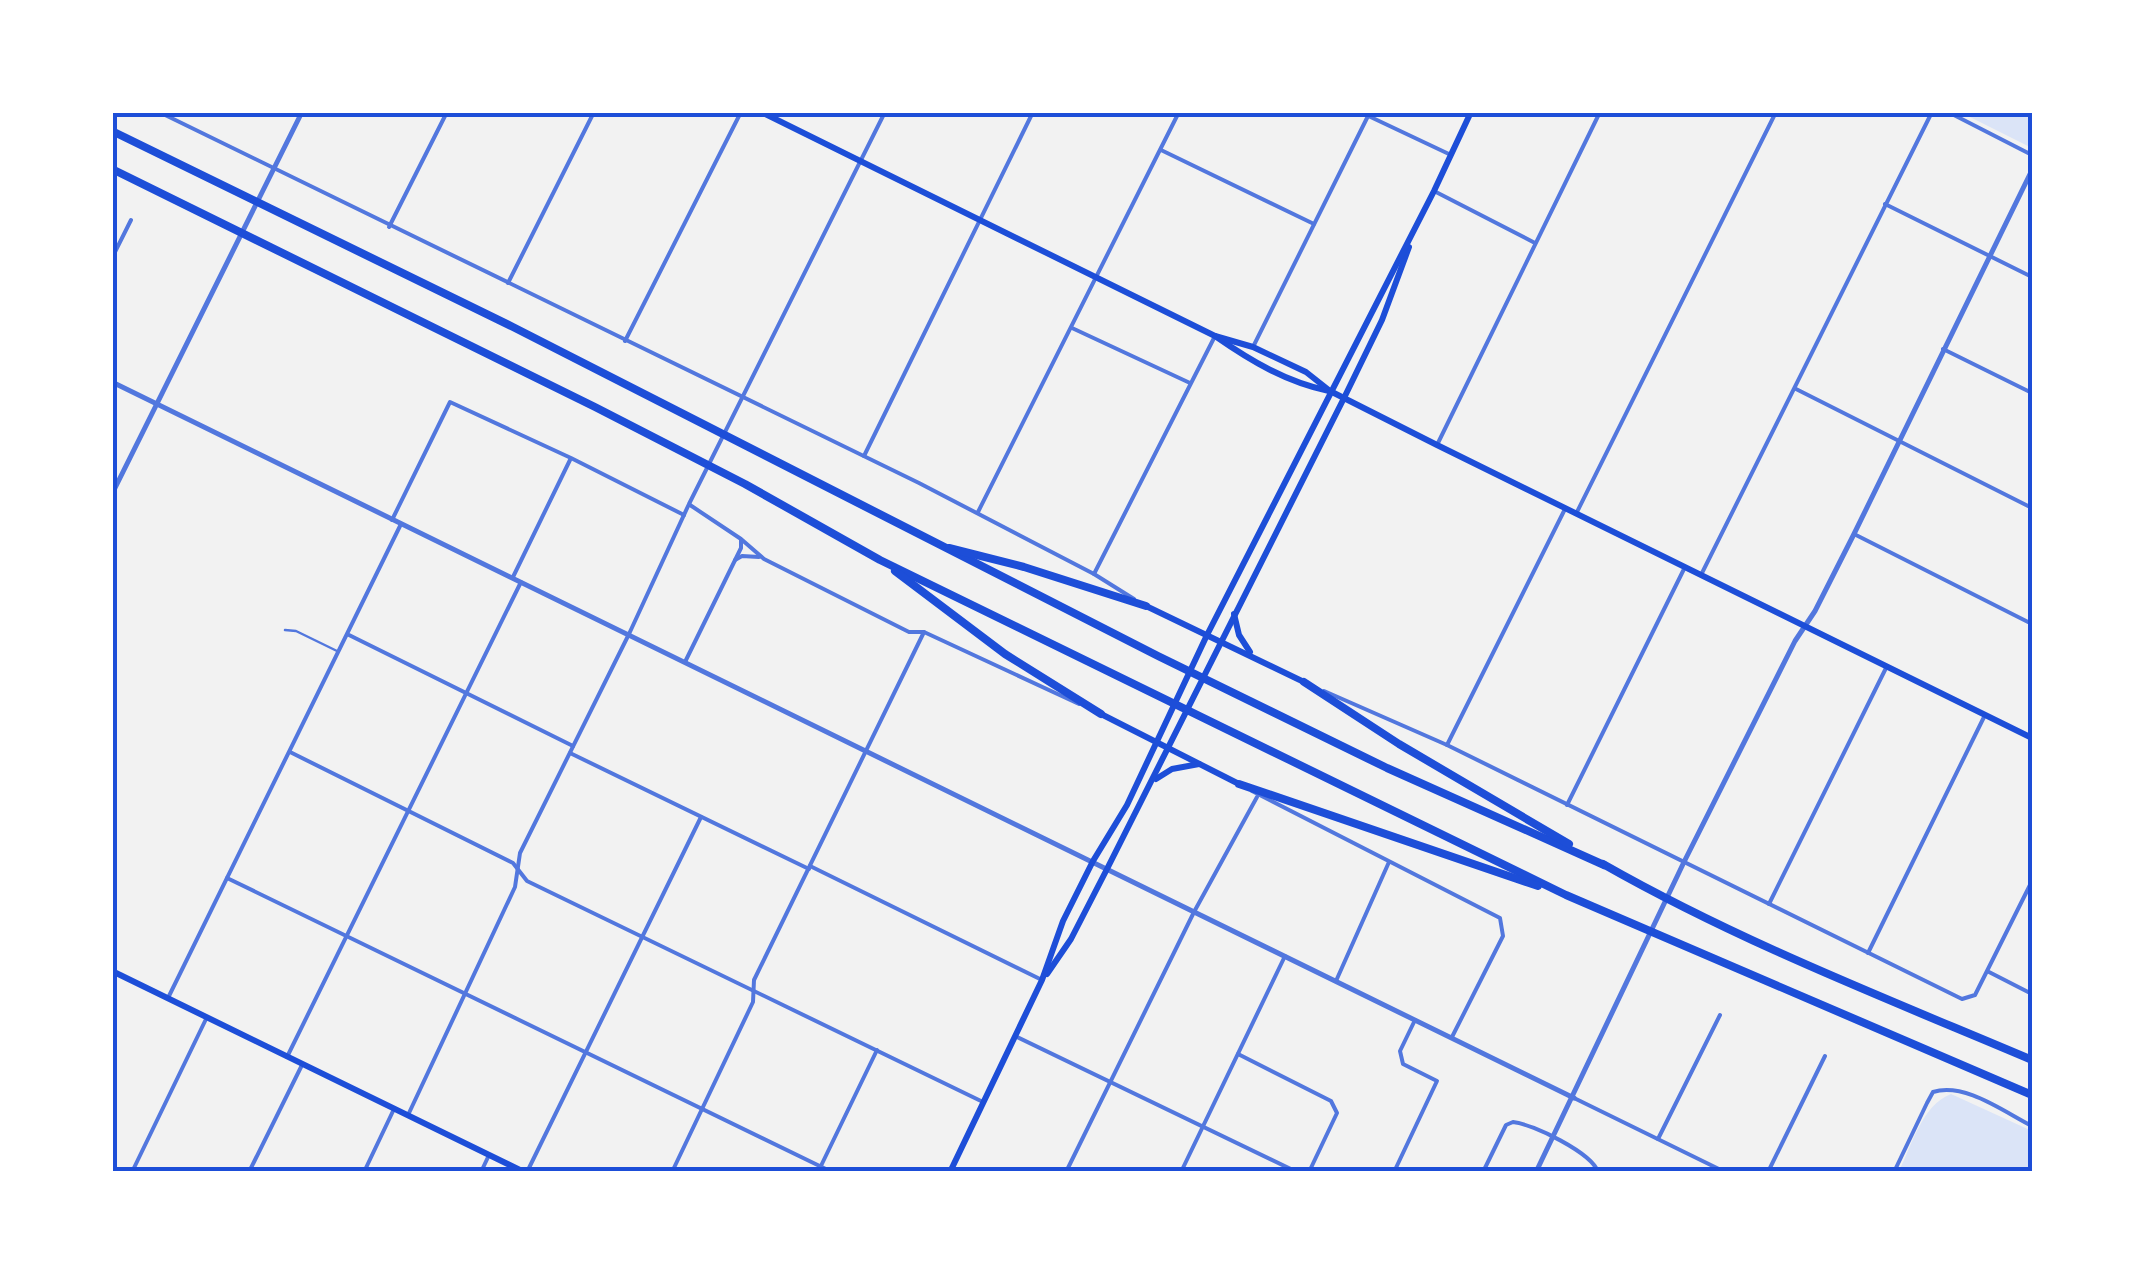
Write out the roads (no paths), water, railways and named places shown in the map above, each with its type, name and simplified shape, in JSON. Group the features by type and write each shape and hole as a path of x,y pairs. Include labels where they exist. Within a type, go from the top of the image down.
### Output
{"highway":[{"path":"112,131 694,419 1158,656 1386,768 1604,865"},
{"path":"112,169 679,450 880,560 1566,894 1977,1069 2032,1097"},
{"path":"935,544 1146,606"},
{"path":"880,560 1006,654 1101,714"},
{"path":"1304,682 1400,744 1637,884 1700,916 2032,1060"},
{"path":"1239,784 1566,894"}],"main road":[{"path":"761,112 1216,336 1306,372 1330,391 1436,445 2032,738"},
{"path":"951,1169 1042,980 1092,861 1128,805 1207,635 1471,112"},
{"path":"1042,980 1072,939 1344,398 1382,320 1420,218"},
{"path":"1216,336 1299,385 1330,391"},
{"path":"1146,606 1304,682"},
{"path":"1234,614 1239,636 1254,657"},
{"path":"1101,714 1239,784"},
{"path":"1151,783 1168,772 1199,764"},
{"path":"113,972 525,1172"}],"street":[{"path":"159,112 978,512 1146,606"},
{"path":"177,112 177,121"},
{"path":"112,494 302,112"},
{"path":"389,227 447,112"},
{"path":"508,283 594,112"},
{"path":"625,341 740,112"},
{"path":"408,1116 516,887 520,853 885,112"},
{"path":"864,456 1033,112"},
{"path":"978,512 1179,112"},
{"path":"1360,112 1451,155"},
{"path":"1436,445 1600,112"},
{"path":"1576,514 1776,112"},
{"path":"1700,574 1932,112"},
{"path":"1948,112 2032,154"},
{"path":"1253,348 1368,116"},
{"path":"1161,150 1314,224"},
{"path":"1536,1172 1684,862 1854,534 2032,170"},
{"path":"1434,191 1535,243"},
{"path":"1885,204 2032,277"},
{"path":"112,258 132,220"},
{"path":"1072,328 1190,384"},
{"path":"1094,574 1216,336"},
{"path":"1944,348 2032,393"},
{"path":"112,382 1725,1172"},
{"path":"1794,388 2032,508"},
{"path":"392,520 450,402 684,514"},
{"path":"513,577 571,458"},
{"path":"689,504 764,559"},
{"path":"1447,745 1565,508"},
{"path":"168,998 401,524"},
{"path":"1854,534 2032,624"},
{"path":"685,662 741,548 740,538"},
{"path":"735,560 753,555 764,559 909,632 924,632 1101,714"},
{"path":"1567,805 1685,567"},
{"path":"286,1057 521,581"},
{"path":"672,1172 756,992 754,980 924,632"},
{"path":"347,634 574,746"},
{"path":"1769,904 1887,666"},
{"path":"1304,682 1447,745 1958,998 1972,997 1989,972 2032,881"},
{"path":"1868,953 1985,714"},
{"path":"290,752 512,863 526,882 983,1102"},
{"path":"570,753 1042,980"},
{"path":"1239,784 1496,915 1503,923 1503,936 1452,1037"},
{"path":"1066,1172 1194,912 1258,795"},
{"path":"525,1172 701,817"},
{"path":"1336,981 1389,861"},
{"path":"228,878 832,1172"},
{"path":"1180,1172 1286,956"},
{"path":"1989,972 2032,994"},
{"path":"1658,1139 1720,1015"},
{"path":"132,1172 207,1017"},
{"path":"1394,1172 1436,1081 1403,1064 1400,1051 1416,1019"},
{"path":"1015,1036 1297,1172"},
{"path":"819,1169 877,1050"},
{"path":"1238,1054 1336,1106 1337,1113 1309,1172"},
{"path":"1768,1172 1825,1056"},
{"path":"249,1172 302,1064"},
{"path":"1894,1172 1934,1092 1947,1088 1960,1091 2032,1126"},
{"path":"364,1172 394,1109"},
{"path":"1482,1172 1506,1125 1520,1122 1593,1161 1598,1172"},
{"path":"481,1172 489,1155"},
{"path":"951,1169 963,1172"}],"lane":[{"path":"285,630 296,631 338,652"}]}
